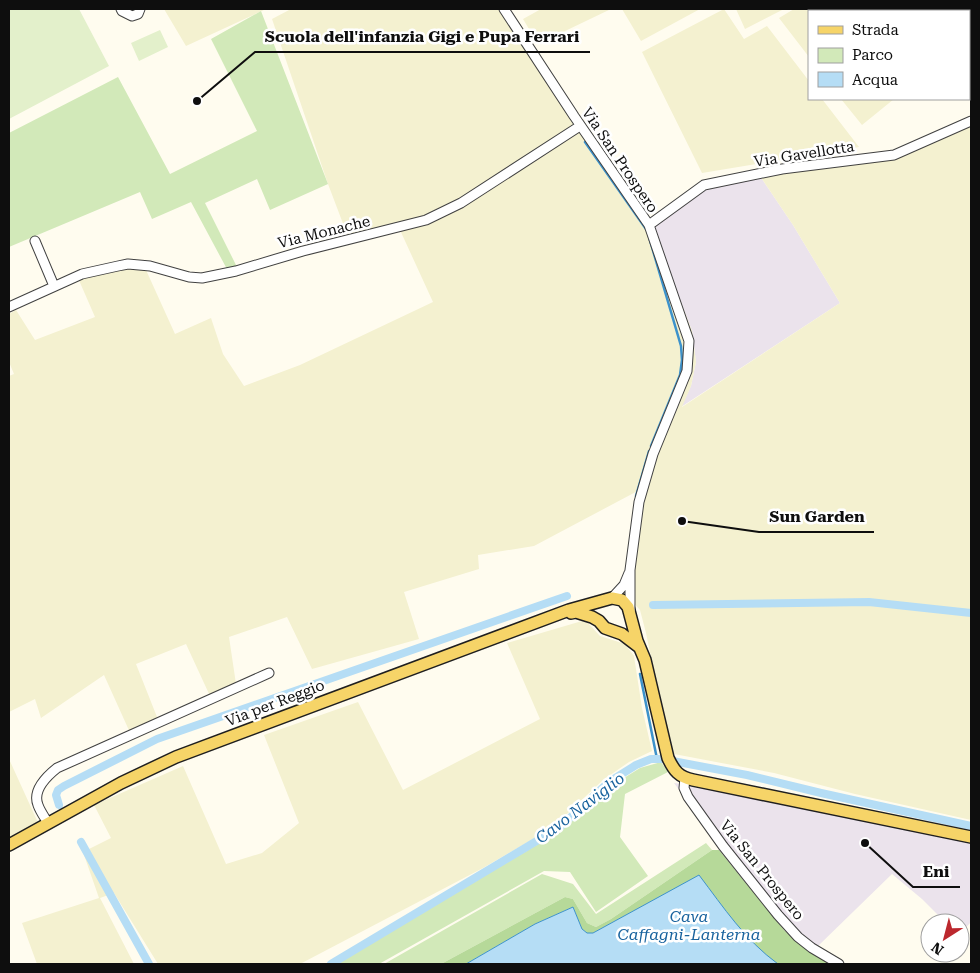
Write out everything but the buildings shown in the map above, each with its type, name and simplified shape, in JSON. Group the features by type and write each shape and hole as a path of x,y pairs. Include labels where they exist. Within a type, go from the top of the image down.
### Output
{"main road":[{"name":"Via per Reggio","path":"9,845 114,787 176,757 562,613 609,599"},
{"path":"599,621 597,616 599,607 609,599 622,600 628,607 645,660 667,752 674,770 685,778 971,837"},
{"name":"Via per Reggio","path":"562,613 576,612 585,614 599,621 605,628 627,637 640,648"},
{"path":"613,631 627,624 630,614"}],"street":[{"path":"121,9 132,16 138,14 140,9"},
{"name":"Via San Prospero","path":"504,9 580,126 649,225 688,341 687,371 653,454 639,502 630,570 630,614"},
{"name":"Via Gavellotta","path":"649,225 704,185 782,169 894,155 971,121"},
{"name":"Via Monache","path":"9,307 82,274 128,264 150,266 189,277 209,277 418,222 445,212 461,203 580,126"},
{"path":"35,241 54,286"},
{"name":"Via San Prospero","path":"609,599 624,585 630,570"},
{"path":"48,823 37,804 37,793 46,777 57,768 269,673"},
{"name":"Via San Prospero","path":"685,778 684,788 688,797 723,846 778,915 798,937 839,964"}],"shaded area":[{"path":"164,9 266,9 186,46"},
{"path":"291,9 510,9 651,233 665,261 692,331 696,362 691,386 682,407 840,303 793,225 760,176 901,154 971,124 971,820 855,794 774,773 674,754 670,748 640,610 629,598 647,486 534,546 478,555 479,569 404,592 419,639 312,669 287,617 229,637 236,684 210,696 186,644 136,664 159,722 132,737 104,675 41,718 35,699 9,712 9,376 14,374 9,362 9,314 16,310 35,340 95,317 78,278 131,267 146,270 175,334 211,318 223,354 244,386 300,365 433,302 400,230 350,242 328,184 272,19"},
{"path":"541,9 611,9 538,44 523,19"},
{"path":"622,9 700,9 641,41"},
{"path":"724,9 744,39 767,26 808,80 808,100 823,100 859,147 702,173 642,52"},
{"path":"736,9 784,9 745,29"},
{"path":"794,9 971,9 971,76 970,10 808,10 808,56 779,18"},
{"path":"842,100 893,100 862,125"},
{"path":"760,176 793,225 840,303 681,407 691,386 696,362 692,331 665,261 646,226 712,183"},
{"path":"582,621 588,623 600,636 625,644 634,656 642,708 652,751 629,762 603,780 552,828 483,868 300,964 158,964 114,893 100,898 134,964 37,964 22,923 99,898 83,852 111,838 94,805 183,766 226,864 262,853 299,823 264,735 358,702 403,790 540,719 507,643"},
{"path":"9,759 40,827 9,846"},
{"path":"674,783 971,842 971,922 970,913 936,913 892,874 817,947 800,934 711,833"}],"green space":[{"path":"9,9 79,9 109,66 9,119"},
{"path":"261,11 328,184 270,210 257,179 205,203 237,267 228,271 191,202 152,219 140,192 9,247 9,133 118,77 170,174 257,131 211,39"},
{"path":"160,30 168,47 139,61 131,43"},
{"path":"661,762 668,772 625,794 620,837 648,876 596,912 570,872 544,871 379,964 335,964 562,830 608,788 640,768"},
{"path":"706,843 712,850 611,919 596,927 587,923 573,899 565,897 441,964 384,964 542,874 573,884 596,914"},
{"path":"712,850 719,850 784,930 807,950 830,964 784,965 770,960 737,925 699,876 593,933 587,933 582,929 573,907 535,924 466,964 441,964 565,897 573,899 587,923 596,927 611,919"}],"water":[{"name":"Cava Caffagni-Lanterna","path":"699,875 745,934 778,964 466,964 535,924 573,907 582,929 587,933 593,933"}],"waterway":[{"path":"585,142 646,229"},
{"path":"649,237 681,346 682,360 680,375 651,446"},
{"path":"636,496 649,451"},
{"path":"59,805 56,795 58,790 157,739 567,596"},
{"path":"653,605 869,602 971,613"},
{"path":"640,674 657,759"},
{"name":"Cavo Naviglio","path":"331,964 560,827 609,782 636,765 651,759 662,759 747,775 971,826"},
{"path":"81,842 149,964"}],"place":[{"name":"Scuola dell'infanzia Gigi e Pupa Ferrari","path":"197,101"},
{"name":"Sun Garden","path":"682,521"},
{"name":"Eni","path":"865,843"}]}
